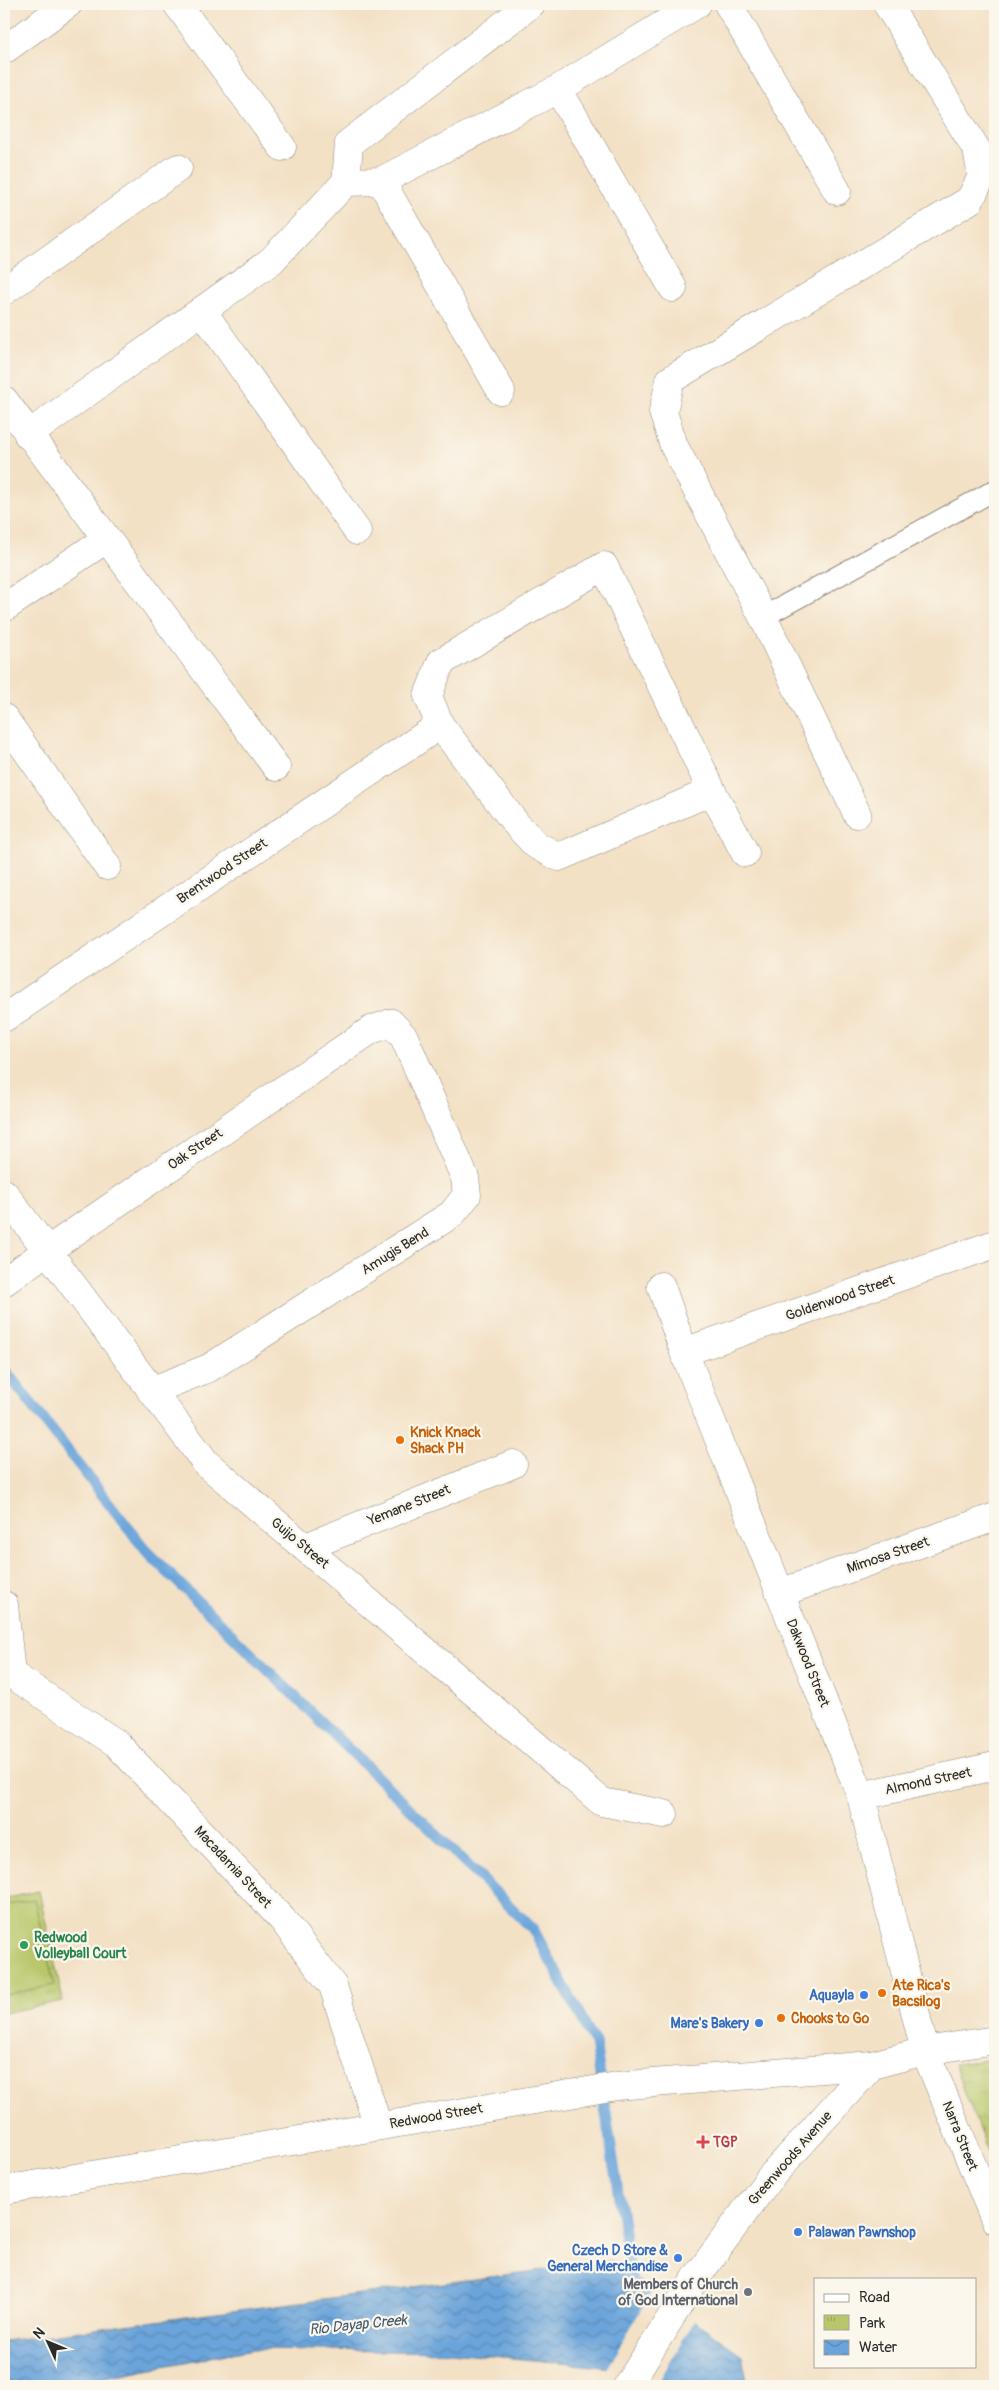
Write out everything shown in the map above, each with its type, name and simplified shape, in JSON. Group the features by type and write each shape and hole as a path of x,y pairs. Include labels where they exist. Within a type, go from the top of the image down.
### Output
{"street":[{"path":"4,50 68,4"},
{"path":"28,435 203,312 271,261 346,182 349,143 531,4"},
{"path":"346,182 381,181 558,89 698,4"},
{"path":"728,4 837,191"},
{"path":"857,814 763,617 674,446 664,412 670,380 970,200 982,176 976,150 887,4"},
{"path":"186,7 282,147"},
{"path":"558,89 673,288"},
{"path":"4,291 178,168"},
{"path":"381,181 502,391"},
{"path":"203,312 357,532"},
{"path":"4,400 28,435 276,767"},
{"path":"4,608 106,540"},
{"path":"712,791 559,857 536,845 517,825 440,724 428,696 441,662 604,566 712,791 745,853"},
{"path":"4,718 107,866"},
{"name":"Brentwood Street","path":"4,1018 440,724"},
{"name":"Oak Street","path":"4,1282 371,1030 391,1024"},
{"name":"Amugis Bend","path":"151,1390 209,1368 452,1214 467,1195 465,1178 404,1037 391,1024"},
{"name":"Guijo Street","path":"4,1193 206,1463 602,1802 664,1814"},
{"name":"Goldenwood Street","path":"684,1352 995,1244"},
{"name":"Dakwood Street","path":"661,1286 684,1352 861,1796 924,2051"},
{"name":"Yemane Street","path":"306,1547 513,1464"},
{"name":"Mimosa Street","path":"780,1593 995,1517"},
{"path":"4,1605 7,1673"},
{"name":"Macadamia Street","path":"7,1673 116,1743 282,1918 333,1986 378,2126"},
{"name":"Almond Street","path":"861,1796 995,1766"},
{"path":"872,2065 924,2051 995,2040"},
{"name":"Narra Street","path":"924,2051 988,2181 995,2220"},
{"name":"Redwood Street","path":"4,2190 617,2086 872,2065"},
{"name":"Greenwoods Avenue","path":"628,2384 682,2299 768,2180 872,2065"}],"lane":[{"path":"763,617 995,490"}],"green space":[{"name":"Redwood Volleyball Court","path":"39,1891 63,2001 4,2013 4,1899"},
{"name":"Redwood Volleyball Court","path":"34,1899 54,1985 4,1995 4,1906"},
{"path":"995,2059 995,2171 954,2064"}],"water":[{"name":"Rio Dayap Creek","path":"611,2261 742,2355 748,2386 642,2386 623,2369 451,2352 253,2349 58,2386 4,2386 4,2341"}],"pier":[{"path":"653,2289 696,2318 656,2386 638,2386 622,2371 606,2370"}],"waterway":[{"path":"4,1369 148,1553 533,1929 595,2043 633,2289"}],"place":[{"name":"Knick Knack Shack PH","path":"400,1440"},
{"name":"Redwood Volleyball Court","path":"24,1945"},
{"name":"Ate Rica's Bacsilog","path":"882,1993"},
{"name":"Aquayla","path":"864,1995"},
{"name":"Chooks to Go","path":"781,2018"},
{"name":"Mare's Bakery","path":"759,2023"},
{"name":"TGP","path":"703,2142"},
{"name":"Palawan Pawnshop","path":"798,2232"},
{"name":"Czech D Store & General Merchandise","path":"678,2258"},
{"name":"Members of Church of God International","path":"748,2292"}]}
